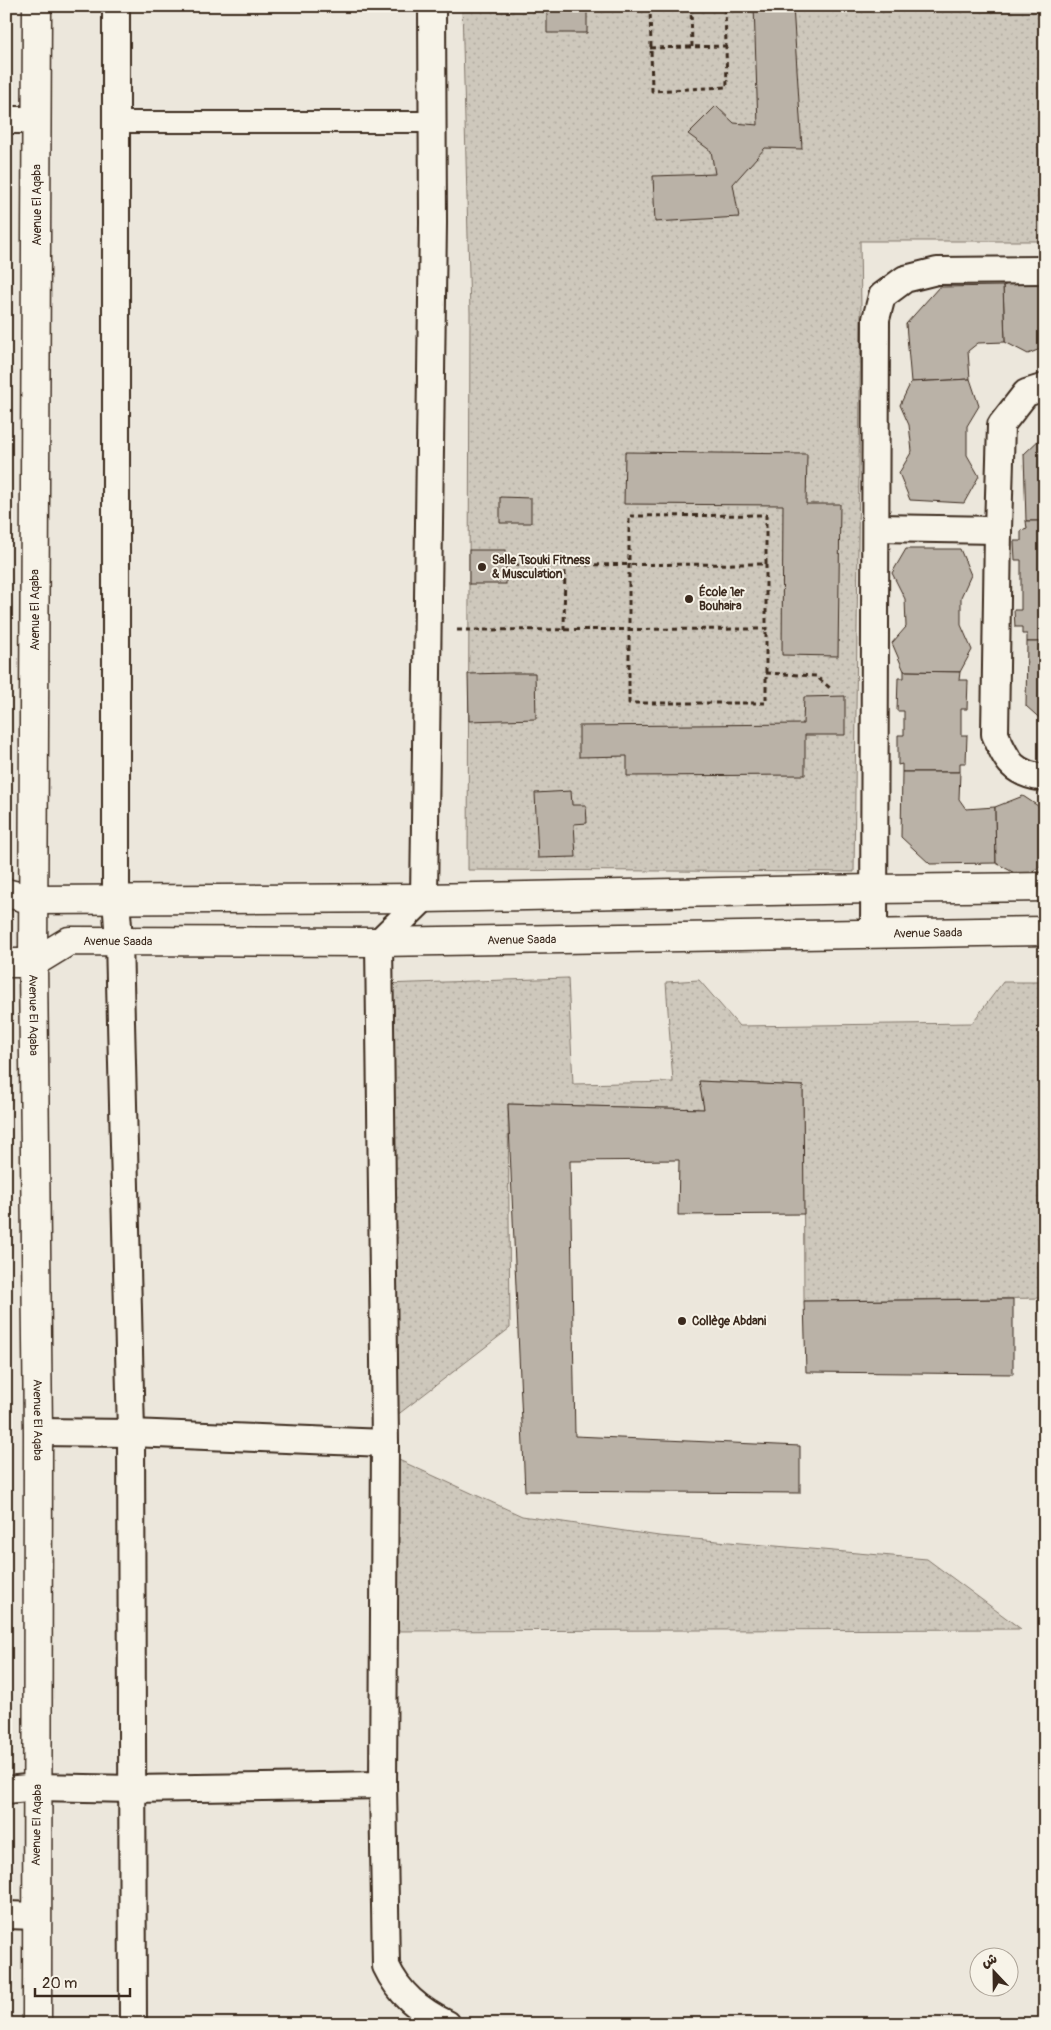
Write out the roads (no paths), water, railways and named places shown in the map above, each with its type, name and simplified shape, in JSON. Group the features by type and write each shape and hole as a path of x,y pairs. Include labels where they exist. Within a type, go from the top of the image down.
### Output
{"street":[{"name":"Avenue El Aqaba","path":"37,6 33,963 38,1432 37,2024"},
{"path":"116,6 116,899 119,940 132,1433 133,2024"},
{"path":"432,6 424,898 379,942 385,1443 383,1785 386,1966 394,1983 410,2001 447,2024"},
{"path":"6,120 37,120"},
{"path":"115,122 432,122"},
{"path":"874,934 876,319 882,296 905,279 937,272 1045,270"},
{"path":"1045,387 1026,392 1002,425 998,530 995,734 1007,761 1027,776 1045,778"},
{"path":"876,528 998,530"},
{"path":"6,893 34,900 424,898 874,888 1045,888"},
{"name":"Avenue Saada","path":"33,963 69,941 379,942 1045,931"},
{"path":"6,963 33,963"},
{"path":"38,1432 132,1433 385,1443"},
{"path":"6,1790 38,1787 132,1789 383,1785"},
{"path":"6,1915 36,1916"}],"place":[{"name":"Salle Tsouki Fitness & Musculation","path":"482,567"},
{"name":"École 1er Bouhaira","path":"689,599"},
{"name":"Collège Abdani","path":"682,1321"}]}
